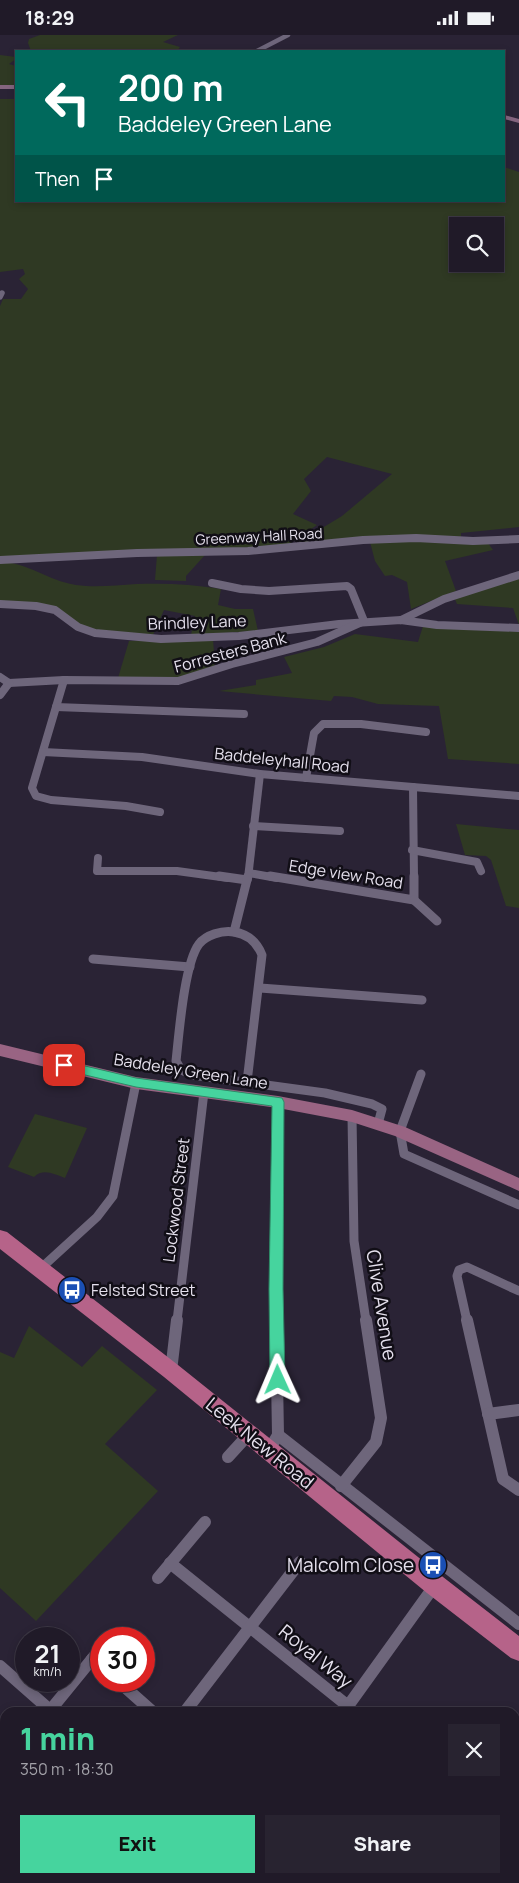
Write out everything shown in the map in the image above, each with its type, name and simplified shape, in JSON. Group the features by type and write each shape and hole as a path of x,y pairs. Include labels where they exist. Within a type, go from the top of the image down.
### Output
{"highway":[{"name":"Leek New Road","path":"0,1238 172,1371 249,1434 274,1443 435,1585 519,1650"}],"main road":[{"name":"Baddeley Green Lane","path":"0,1050 136,1083 278,1102 352,1115 400,1131 519,1185"}],"street":[{"path":"262,50 288,35"},
{"path":"0,87 15,87"},
{"path":"505,117 519,121"},
{"name":"Greenway Hall Road","path":"0,560 137,553 248,551 363,540 416,538 473,541 519,539"},
{"path":"401,620 417,610 459,592 519,575"},
{"path":"212,583 238,590 253,591 288,591 347,586 351,589 364,621"},
{"name":"Brindley Lane","path":"0,604 36,605 55,610 78,627 95,633 170,639 247,635 364,621 401,620 437,625 519,628"},
{"name":"Forresters Bank","path":"9,683 64,680 170,682 186,680 230,665 315,643 348,631 364,621"},
{"path":"0,677 9,683 0,695"},
{"path":"64,680 32,788 36,796 51,800 126,805 160,812"},
{"path":"56,707 244,715"},
{"path":"306,778 314,733 323,724 361,724 426,733"},
{"name":"Baddeleyhall Road","path":"43,752 142,757 260,774 519,796"},
{"path":"234,932 248,876 260,774"},
{"name":"Edge view Road","path":"98,858 97,871 177,871 248,876 414,900 412,849 413,787"},
{"path":"253,826 340,831"},
{"path":"412,849 478,862 480,871"},
{"path":"414,900 437,921"},
{"path":"196,1075 183,1072 177,1067 176,1061 190,967 198,944 213,935 234,932 248,937 260,948 262,955 260,988 247,1082"},
{"path":"93,959 190,967"},
{"path":"260,988 422,1001"},
{"path":"421,1074 400,1131 404,1154 519,1205"},
{"name":"Baddeley Green Lane","path":"196,1075 325,1093 372,1104 382,1109 378,1124"},
{"name":"Lockwood Street","path":"172,1371 198,1091 196,1075"},
{"path":"40,1269 98,1217 112,1196 136,1083"},
{"path":"274,1443 278,1102"},
{"name":"Clive Avenue","path":"341,1486 376,1442 381,1418 354,1241 352,1115"},
{"path":"519,1291 467,1267 459,1270 457,1276 503,1479 519,1490"},
{"path":"488,1414 519,1411"},
{"path":"228,1457 249,1434"},
{"name":"Leek New Road","path":"274,1443 341,1486 519,1624"},
{"path":"158,1578 205,1522"},
{"path":"189,1707 300,1562"},
{"name":"Royal Way","path":"170,1563 349,1707"},
{"name":"Royal Way","path":"353,1707 435,1585"},
{"path":"0,1666 45,1707"},
{"path":"53,1707 90,1670"},
{"path":"130,1692 147,1707"}],"green space":[{"path":"40,35 178,35 163,42 180,47 178,50 31,50 28,43 29,39"},
{"path":"0,55 15,57 15,60 9,64 15,66 15,86 0,86"},
{"path":"0,99 15,99 15,202 505,202 505,167 519,172 519,527 461,533 461,538 299,544 299,542 342,516 392,474 327,457 304,479 311,491 293,514 317,525 286,546 0,559 0,306 3,299 21,299 28,289 19,279 25,274 23,269 0,272"},
{"path":"370,542 488,543 493,550 445,561 456,591 411,609 407,582 392,575 385,576 375,561"},
{"path":"157,555 205,555 186,576 186,581 155,580"},
{"path":"0,562 19,565 66,583 84,586 168,584 221,589 218,605 235,609 253,609 258,631 191,635 195,616 164,610 153,635 97,631 77,624 64,612 53,608 0,602"},
{"path":"519,577 519,625 513,608 457,604 454,597"},
{"path":"423,626 519,630 519,764 448,759 439,706 378,704 352,697 334,696 331,701 219,691 256,685 256,680 292,673 284,657 324,647 355,634 418,642"},
{"path":"213,639 215,666 178,678 118,678 129,641"},
{"path":"456,824 519,830 519,908 506,906 491,860 486,856 465,855"},
{"path":"35,1114 87,1128 65,1178 45,1172 34,1177 8,1167"},
{"path":"29,1326 82,1367 102,1346 157,1390 105,1444 158,1491 36,1621 0,1588 0,1352 14,1358"}],"place":[{"name":"Felsted Street","path":"72,1290"},
{"name":"Malcolm Close","path":"433,1565"}],"route":[{"path":"64,1065 136,1083 278,1102 276,1289 278,1380"}]}
